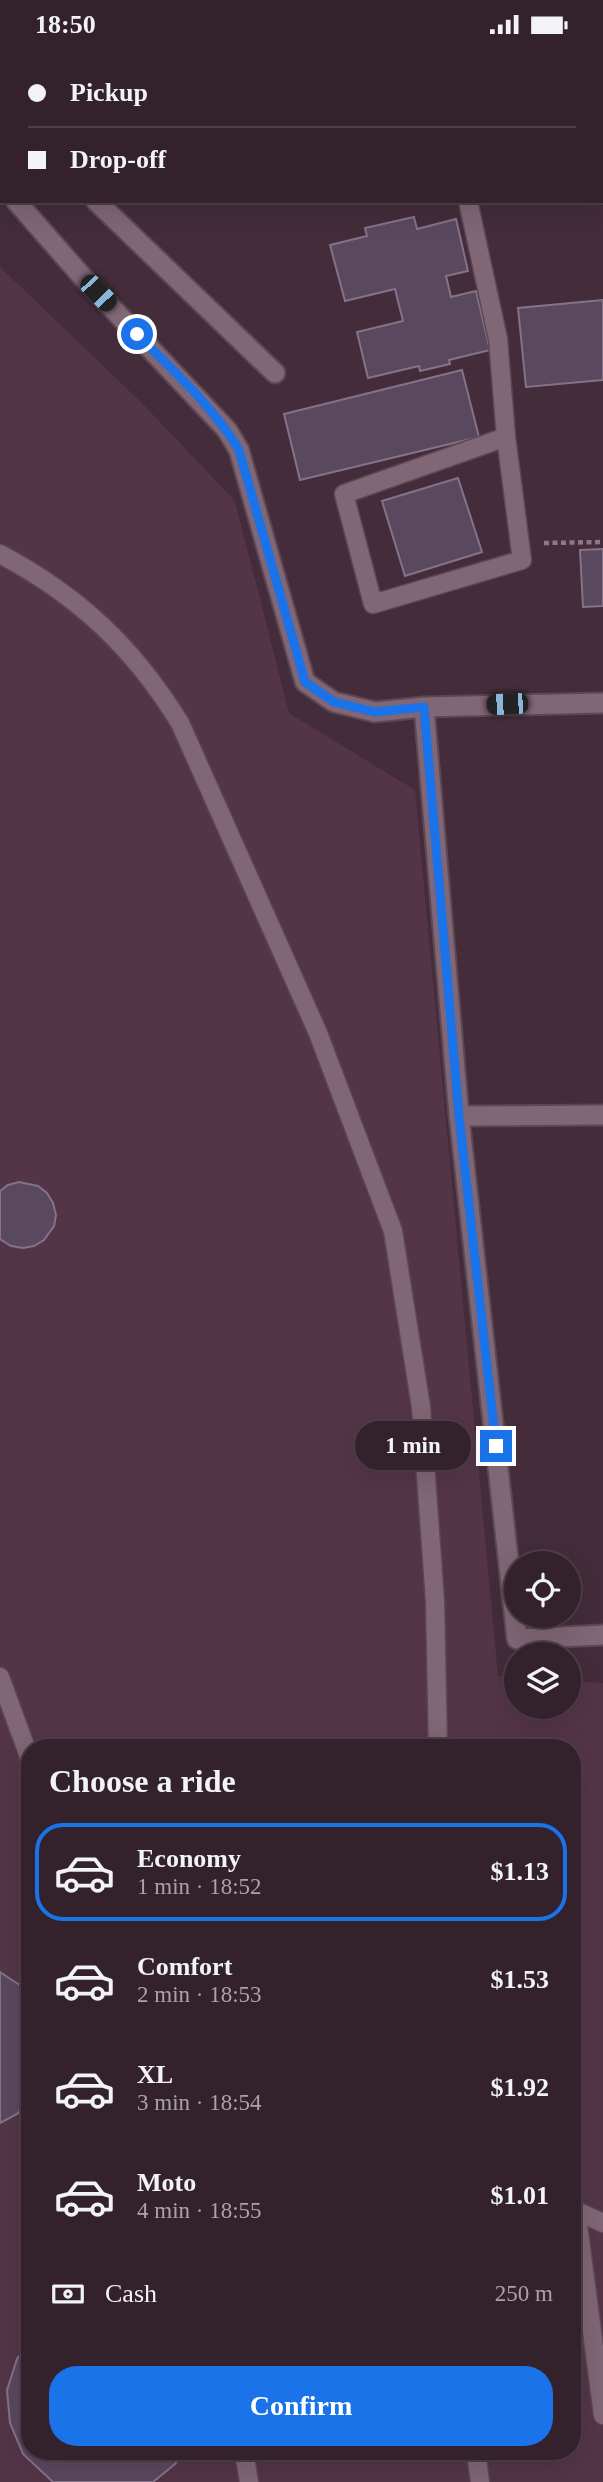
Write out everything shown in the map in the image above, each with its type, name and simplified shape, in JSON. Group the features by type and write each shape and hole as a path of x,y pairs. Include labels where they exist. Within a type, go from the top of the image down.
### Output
{"street":[{"path":"18,203 79,274 227,430 239,450 305,682 334,702 375,712 424,707 603,702"},
{"path":"98,203 275,373"},
{"path":"424,707 459,1116 517,1639 603,1635"},
{"path":"459,1116 603,1115"}],"lane":[{"path":"468,203 498,339 506,437 522,560 373,604 344,494 506,437"},
{"path":"0,554 75,600 106,627 142,667 180,723 318,1033 389,1219 421,1407 435,1601 438,1739"},
{"path":"0,1677 23,1739"},
{"path":"581,2212 603,2223"},
{"path":"581,2258 603,2414"},
{"path":"245,2460 249,2482"},
{"path":"477,2460 480,2482"}],"path":[{"path":"520,544 603,542"}],"shaded area":[{"path":"0,267 142,403 235,501 289,713 415,790 498,1676 504,1677 504,1719 581,1719 581,1682 603,1683 603,2482 0,2482"}],"building":[{"path":"414,217 417,229 456,219 468,271 446,276 451,297 476,291 490,350 449,360 450,364 420,371 419,366 368,378 357,332 403,321 395,289 345,301 330,245 367,236 365,228"},
{"path":"603,300 603,380 526,387 518,308"},
{"path":"462,370 479,437 300,480 284,414"},
{"path":"458,478 482,552 405,576 382,501"},
{"path":"603,549 603,606 583,607 580,550"},
{"path":"19,1182 38,1186 47,1193 56,1215 54,1226 44,1240 23,1248 11,1246 0,1239 0,1191"},
{"path":"0,1972 21,1986 21,2110 0,2123"},
{"path":"21,2354 21,2449 10,2423 7,2390"},
{"path":"29,2460 178,2460 153,2482 53,2482"}],"route":[{"path":"137,334 214,414 239,450 305,682 334,702 375,712 424,707 459,1116 496,1446"}]}
